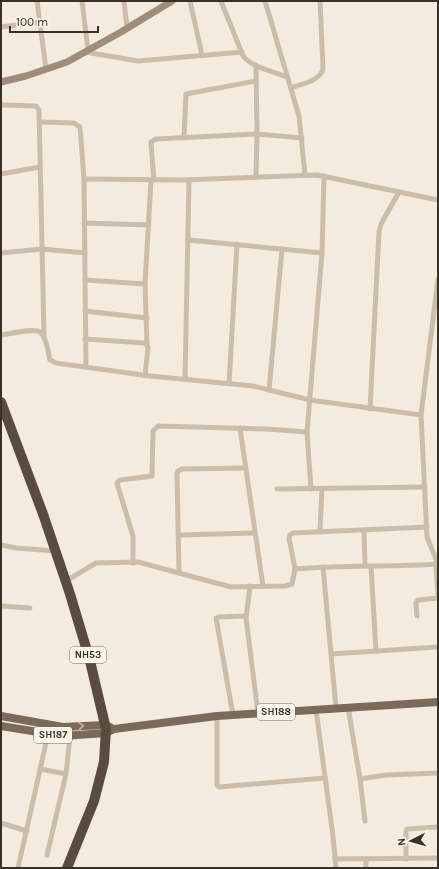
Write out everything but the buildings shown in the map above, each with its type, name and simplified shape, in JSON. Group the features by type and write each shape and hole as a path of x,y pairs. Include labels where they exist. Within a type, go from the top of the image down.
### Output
{"highway":[{"name":"NH53","path":"1,402 43,514 66,581 92,668 108,729 104,762 94,801 67,868"}],"main road":[{"name":"SH188","path":"108,729 217,716 438,702"},
{"name":"SH187","path":"1,716 63,727 108,729"},
{"path":"17,729 20,719"},
{"name":"SH187","path":"1,726 70,736 108,729"}],"street":[{"path":"38,1 46,69"},
{"path":"82,1 86,51"},
{"path":"124,1 127,28"},
{"path":"1,82 26,76 67,62 172,1"},
{"path":"190,1 202,55"},
{"path":"221,1 246,59 256,65 287,76"},
{"path":"265,1 299,116 305,175"},
{"path":"291,88 314,79 322,73 320,1"},
{"path":"1,27 40,22"},
{"path":"86,51 138,61 242,52"},
{"path":"256,65 256,177"},
{"path":"184,138 186,94 188,92 256,80"},
{"path":"1,104 36,106 39,110 44,338 50,360 52,362 145,376 253,386 310,400 421,415"},
{"path":"40,122 74,123 79,125 84,179 86,367"},
{"path":"145,376 147,318 145,284 152,180 152,142 156,139 257,134 302,138"},
{"path":"1,174 40,167"},
{"path":"84,179 189,180 305,175 324,176 438,200"},
{"path":"311,488 307,432 322,253 324,176"},
{"path":"186,380 189,180"},
{"path":"370,409 379,232 381,224 400,192"},
{"path":"84,223 149,225"},
{"path":"188,240 322,253"},
{"path":"229,384 237,244"},
{"path":"1,253 42,249 85,253"},
{"path":"269,390 282,249"},
{"path":"417,616 416,603 418,600 438,596 437,564 428,539 421,415 438,278"},
{"path":"85,280 145,284"},
{"path":"85,311 147,318"},
{"path":"1,335 32,330 38,331 44,338"},
{"path":"85,339 145,343 147,345"},
{"path":"133,563 133,536 117,483 120,480 152,476 154,428 158,426 240,428 307,432"},
{"path":"240,428 263,586"},
{"path":"179,573 178,471 182,468 245,468"},
{"path":"277,489 425,487"},
{"path":"320,531 322,488"},
{"path":"66,581 96,563 138,562 232,587 285,586 292,584 295,569 290,535 293,532 427,527"},
{"path":"364,530 376,651"},
{"path":"179,535 255,534"},
{"path":"1,546 56,551"},
{"path":"295,569 437,564"},
{"path":"323,567 336,708"},
{"path":"250,586 246,616 258,713"},
{"path":"1,606 30,608"},
{"path":"233,715 216,618 246,616"},
{"path":"331,654 438,647"},
{"path":"348,707 360,779 365,821"},
{"path":"316,710 336,868"},
{"path":"217,716 218,787 325,778"},
{"path":"18,868 48,734"},
{"path":"47,855 66,774 70,736"},
{"path":"40,769 66,774"},
{"path":"360,779 386,775 438,773"},
{"path":"1,823 27,831"},
{"path":"406,859 407,829 438,827"},
{"path":"335,859 438,858"},
{"path":"366,859 366,868"}]}
